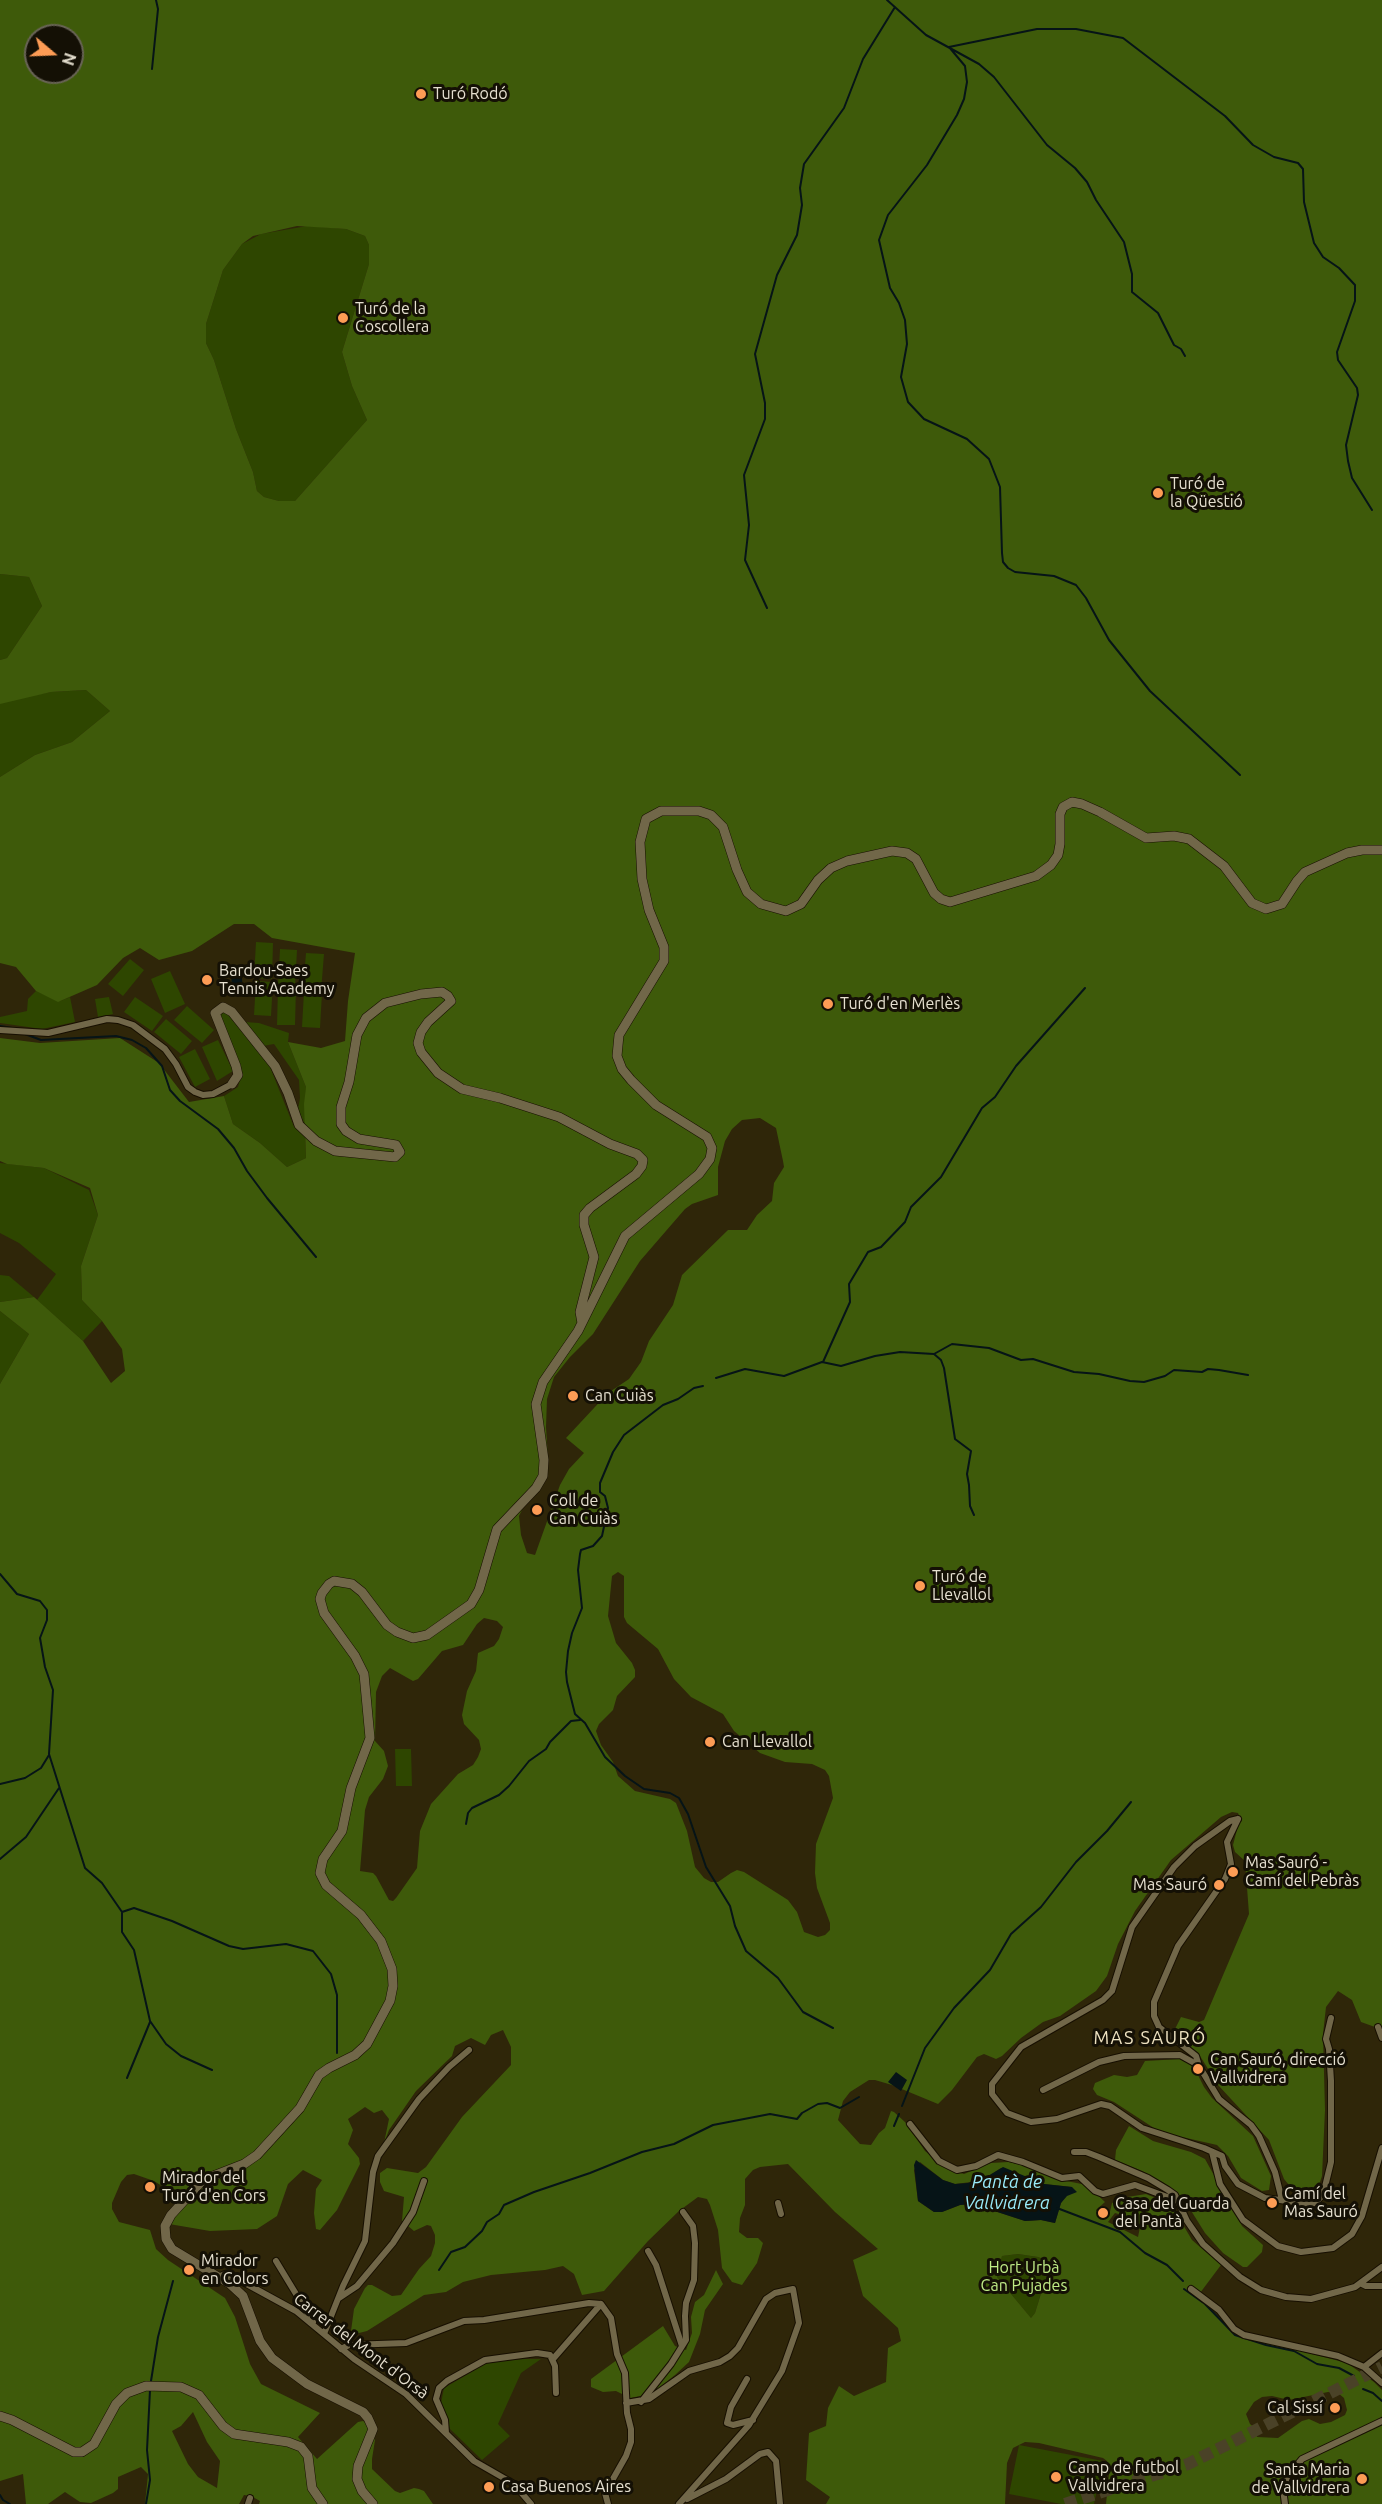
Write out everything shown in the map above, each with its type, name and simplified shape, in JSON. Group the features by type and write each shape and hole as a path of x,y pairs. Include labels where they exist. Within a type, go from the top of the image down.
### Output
{"main road":[{"path":"373,2504 362,2491 357,2480 358,2466 372,2429 369,2418 363,2412 307,2384 272,2358 260,2341 243,2296 230,2284 172,2249 165,2231 168,2219 203,2180 244,2164 267,2146 300,2108 320,2075 355,2055 367,2044 392,1994 392,1969 381,1941 362,1915 326,1885 320,1873 323,1859 342,1831 351,1788 370,1738 364,1674 355,1656 324,1613 320,1599 322,1593 334,1581 352,1584 362,1592 387,1625 413,1638 427,1635 471,1604 479,1590 497,1529 532,1493 543,1476 544,1460 536,1408 537,1396 543,1382 582,1323 626,1236 699,1174 707,1165 711,1154 707,1137 656,1105 631,1080 617,1056 619,1035 664,961 664,947 649,910 640,864 642,828 650,815 661,811 699,811 711,815 723,827 736,870 747,892 761,904 786,911 801,904 818,880 831,868 847,861 892,851 907,853 916,859 934,893 950,902 1036,876 1051,865 1058,855 1060,814 1063,807 1072,802 1100,812 1146,838 1174,836 1189,839 1224,866 1252,903 1266,909 1282,904 1297,880 1305,872 1355,851 1382,850"},
{"path":"232,1084 238,1075 236,1066 215,1013 223,1007 232,1012 275,1066 288,1093 299,1125 316,1141 335,1151 395,1157 400,1152 396,1145 359,1139 346,1131 341,1124 341,1107 349,1082 357,1035 366,1018 385,1004 421,994 442,992 448,996 451,1001 428,1022 421,1032 418,1043 421,1052 438,1073 462,1089 500,1098 560,1118 610,1144 637,1154 643,1160 636,1174 584,1215 584,1226 594,1257 581,1307 582,1323"},
{"path":"0,2416 74,2452 82,2452 94,2444 116,2404 127,2393 146,2386 181,2387 200,2395 223,2426 234,2434 288,2442 301,2447 308,2456 312,2488 323,2504"}],"street":[{"path":"0,1030 48,1033 95,1022 118,1020 133,1025 165,1049 188,1087 195,1092 203,1095 213,1094 232,1084"},
{"path":"1282,2200 1275,2172 1259,2136 1251,2125 1219,2099 1199,2066 1196,2056 1159,2027 1154,2016 1154,2002 1182,1939 1221,1887 1231,1864 1227,1842 1238,1819 1230,1821 1196,1846 1174,1867 1132,1928 1112,1991 1103,2000 1022,2047 991,2087 992,2094 1003,2109 1021,2120 1043,2122 1101,2104 1107,2105 1142,2128 1222,2156 1225,2166 1238,2184 1265,2198 1302,2204 1315,2203 1323,2195 1331,2162 1331,2081 1326,2039 1331,2018"},
{"path":"1378,2027 1382,2038"},
{"path":"324,2334 365,2241 373,2172 378,2156 419,2099 449,2067 469,2050"},
{"path":"1043,2090 1099,2062 1124,2056 1180,2055 1199,2066"},
{"path":"910,2124 939,2161 957,2170 976,2166 998,2156 1023,2162 1062,2178 1079,2176 1095,2191 1103,2194 1131,2185 1139,2185 1178,2201"},
{"path":"1212,2152 1220,2184 1244,2220 1278,2246 1301,2252 1334,2248 1352,2234 1362,2216 1382,2148"},
{"path":"1074,2152 1086,2152 1139,2173 1168,2190 1178,2201 1187,2221 1203,2244 1240,2277 1261,2290 1286,2297 1308,2299 1341,2293 1362,2284 1382,2267"},
{"path":"339,2298 357,2286 393,2243 413,2212 424,2181"},
{"path":"778,2203 781,2214"},
{"path":"641,2402 683,2347 686,2337 686,2303 694,2280 694,2243 693,2226 683,2212"},
{"path":"648,2251 656,2265 683,2347"},
{"path":"276,2261 315,2326"},
{"name":"Carrer del Mont d'Orsà","path":"218,2277 225,2274 238,2279 296,2311 341,2349 406,2394 478,2465 517,2486 531,2504"},
{"path":"1362,2284 1382,2286"},
{"path":"626,2403 641,2402 664,2391 689,2371 720,2362 730,2356 738,2348 766,2299 775,2293 793,2289 799,2323 782,2371 753,2420 681,2502"},
{"path":"1191,2289 1219,2310 1234,2329 1244,2335 1338,2356 1361,2365 1382,2383"},
{"path":"341,2349 349,2346 406,2343 464,2321 484,2320 589,2302 601,2304 612,2318 616,2354 626,2376 626,2403 631,2429 631,2442 626,2456 604,2493 608,2504"},
{"path":"556,2393 553,2359 601,2304"},
{"path":"446,2433 445,2420 436,2399 444,2383 488,2359 537,2353 546,2354 553,2359"},
{"path":"1361,2365 1379,2356"},
{"path":"747,2379 731,2407 727,2423 733,2425 753,2420"},
{"path":"1285,2504 1283,2489 1293,2468 1302,2459 1382,2421"},
{"path":"681,2502 726,2479 762,2453 768,2452 776,2461 780,2504"}],"green space":[{"path":"0,0 1382,0 1382,2033 1379,2025 1375,2027 1361,2022 1352,2000 1338,1991 1326,2007 1323,2034 1325,2110 1322,2176 1317,2191 1303,2194 1294,2191 1284,2179 1269,2140 1218,2085 1200,2056 1174,2031 1181,2017 1199,2022 1204,2020 1249,1914 1245,1861 1235,1852 1233,1845 1240,1818 1238,1813 1232,1812 1221,1817 1171,1860 1135,1911 1118,1944 1107,1976 1096,1991 1060,2016 1043,2022 1002,2056 996,2059 984,2054 977,2057 952,2090 938,2104 892,2085 869,2080 850,2092 843,2101 838,2120 860,2144 871,2145 885,2128 891,2111 894,2112 905,2122 925,2151 947,2169 964,2174 991,2163 1008,2162 1025,2165 1056,2179 1087,2185 1105,2202 1096,2210 1103,2220 1109,2216 1112,2203 1121,2198 1146,2194 1163,2201 1176,2213 1192,2240 1221,2265 1197,2297 1238,2335 1347,2363 1382,2390 1382,2504 1106,2504 1109,2474 1107,2461 1103,2458 1039,2443 1025,2442 1013,2448 1007,2463 1005,2504 826,2504 830,2497 806,2480 809,2433 826,2426 828,2408 839,2386 854,2396 886,2382 888,2348 901,2341 898,2328 863,2296 853,2260 878,2249 835,2212 788,2164 760,2167 753,2170 745,2179 745,2205 740,2218 739,2232 747,2238 758,2238 763,2243 757,2263 742,2285 732,2282 722,2268 718,2230 710,2205 707,2199 698,2197 679,2211 648,2241 604,2291 582,2295 574,2274 563,2266 491,2275 463,2282 446,2292 424,2295 367,2331 355,2334 351,2331 354,2309 365,2288 372,2285 392,2296 401,2295 431,2256 435,2243 435,2235 431,2226 427,2225 414,2231 402,2221 404,2197 384,2191 380,2182 380,2173 387,2168 418,2173 426,2167 462,2117 511,2065 511,2047 503,2030 491,2035 485,2045 471,2038 455,2046 452,2056 416,2091 389,2130 384,2143 389,2119 382,2110 374,2113 365,2107 348,2119 353,2130 348,2144 359,2158 360,2164 337,2210 320,2230 316,2229 314,2213 316,2189 322,2180 303,2170 288,2184 277,2216 257,2229 210,2231 169,2224 180,2208 178,2196 154,2181 134,2174 127,2175 121,2182 112,2203 112,2209 119,2222 150,2230 156,2249 168,2260 225,2298 235,2317 250,2364 261,2384 320,2413 298,2437 317,2459 358,2422 363,2421 375,2440 372,2469 395,2491 400,2493 414,2488 419,2489 424,2491 433,2504 259,2504 260,2501 244,2495 239,2504 145,2504 148,2474 141,2467 118,2477 118,2489 91,2503 80,2502 65,2492 48,2504 26,2504 23,2474 0,2481 0,1384 29,1334 0,1311 0,1302 34,1297 83,1341 111,1383 125,1371 122,1349 102,1321 82,1300 81,1266 98,1215 90,1188 44,1168 7,1164 0,1161 0,1038 40,1043 120,1038 159,1063 189,1102 224,1096 233,1124 260,1143 287,1167 306,1158 304,1104 306,1087 288,1042 321,1048 345,1041 355,953 272,938 254,924 234,924 192,951 159,960 140,948 123,958 97,985 58,1002 36,991 16,967 0,963 0,777 35,755 72,742 110,711 86,690 51,692 0,704 0,660 7,658 42,606 29,577 0,574","holes":["297,226 346,229 365,236 369,245 369,264 342,352 352,386 367,420 295,501 279,501 264,497 257,491 253,472 206,343 206,324 223,270 242,244 253,236","760,1118 776,1128 784,1167 774,1183 772,1201 757,1215 747,1230 728,1230 682,1275 673,1305 649,1341 641,1362 629,1379 608,1393 566,1438 584,1453 569,1469 560,1485 535,1555 527,1553 521,1535 519,1516 548,1458 547,1399 554,1377 593,1334 640,1261 685,1209 692,1204 718,1195 718,1167 725,1141 732,1129 742,1120","618,1572 624,1576 624,1617 627,1623 658,1649 674,1679 691,1697 723,1714 734,1731 760,1753 785,1762 812,1764 825,1770 829,1776 833,1798 816,1844 815,1873 817,1888 830,1923 830,1930 825,1935 818,1937 804,1932 797,1912 788,1900 744,1872 737,1870 718,1882 711,1882 704,1878 695,1867 687,1831 676,1803 670,1799 635,1791 618,1776 596,1731 599,1724 613,1710 617,1696 635,1677 635,1670 616,1643 608,1616 612,1576","484,1618 497,1621 503,1627 494,1646 478,1653 476,1671 467,1691 462,1715 464,1724 479,1740 481,1749 473,1765 458,1774 431,1804 420,1831 417,1868 396,1898 393,1901 389,1900 376,1876 373,1873 360,1871 365,1810 369,1797 383,1779 388,1766 384,1751 375,1741 376,1692 382,1676 390,1668 413,1681 418,1679 442,1651 463,1645 477,1624","920,2162 943,2180 955,2184 971,2182 1001,2168 1044,2184 1072,2187 1061,2203 1055,2223 1041,2220 1025,2221 973,2204 934,2212 918,2201 914,2170","1115,2213 1138,2220 1140,2227 1138,2237 1108,2222","1018,2254 1038,2257 1051,2262 1061,2270 1043,2287 1035,2313 1031,2318 997,2277 1002,2256","1328,2392 1338,2393 1344,2398 1347,2410 1345,2415 1331,2422 1320,2424 1309,2419 1302,2421 1278,2438 1257,2437 1256,2429 1250,2424 1246,2414 1254,2402 1262,2397 1272,2396 1289,2400","193,2412 207,2442 220,2461 217,2488 198,2477 188,2464 172,2431 181,2426"]},
{"path":"307,226 346,229 365,236 369,245 369,264 342,352 352,386 367,420 295,501 279,501 264,497 257,491 253,472 206,343 206,324 223,270 242,244 261,234"},
{"path":"0,574 29,577 42,606 7,658 0,660"},
{"path":"86,690 110,711 72,742 35,755 0,777 0,701 51,692"},
{"path":"256,942 273,943 272,979 254,978"},
{"path":"280,949 297,950 295,987 278,986"},
{"path":"306,953 324,954 321,992 303,990"},
{"path":"130,959 144,970 123,996 108,984"},
{"path":"170,971 185,1004 165,1013 151,979"},
{"path":"256,981 273,982 271,1016 254,1015"},
{"path":"278,987 296,988 295,1025 277,1025"},
{"path":"36,991 60,1001 70,997 75,1022 42,1029 0,1023 0,1017 27,1011 28,999"},
{"path":"304,992 322,993 320,1028 302,1027"},
{"path":"109,997 113,1014 98,1017 95,999"},
{"path":"135,997 163,1016 152,1031 124,1012"},
{"path":"187,1006 214,1030 202,1043 174,1020"},
{"path":"219,1011 226,1012 270,1067 294,1127 305,1135 306,1158 287,1167 260,1143 233,1124 224,1096 238,1087 241,1076"},
{"path":"166,1019 192,1041 181,1054 154,1032"},
{"path":"245,1022 259,1023 289,1033 288,1042 306,1087 305,1125 298,1109 299,1080 274,1044 263,1046"},
{"path":"218,1040 233,1071 217,1081 202,1047"},
{"path":"195,1049 210,1079 195,1087 179,1057"},
{"path":"0,1163 44,1168 89,1190 98,1215 81,1266 82,1300 102,1321 83,1341 37,1300 56,1274 19,1243 0,1233"},
{"path":"0,1275 9,1276 34,1297 0,1302"},
{"path":"0,1311 29,1334 0,1384"},
{"path":"395,1749 411,1749 412,1786 396,1786"},
{"path":"1180,2059 1192,2063 1212,2098 1253,2136 1271,2176 1269,2190 1262,2191 1241,2178 1228,2156 1217,2145 1160,2132 1114,2102 1097,2095 1093,2089 1095,2083 1114,2075 1127,2077 1137,2075 1145,2061"},
{"path":"1129,2126 1153,2141 1191,2152 1205,2159 1242,2226 1263,2245 1262,2252 1247,2267 1243,2267 1223,2253 1205,2233 1185,2201 1164,2183 1115,2160 1116,2150"},
{"name":"Hort Urbà Can Pujades","path":"1018,2254 1038,2257 1061,2270 1043,2287 1035,2313 1031,2318 997,2277 1002,2256"},
{"path":"716,2270 723,2284 705,2310 700,2334 689,2362 651,2394 630,2398 616,2391 603,2392 591,2387 591,2379 663,2326 675,2346 686,2350 692,2333 691,2317 695,2302 704,2295"},
{"path":"541,2359 521,2373 498,2424 510,2436 482,2460 450,2429 441,2403 444,2388 489,2362"},
{"name":"Camp de futbol Vallvidrera","path":"1019,2445 1103,2461 1094,2504 1061,2504 1009,2494"}],"water":[{"path":"231,968 241,968 243,990 232,991"},
{"path":"896,2072 907,2080 901,2091 888,2082"},
{"name":"Pantà de Vallvidrera","path":"916,2160 943,2180 955,2184 968,2183 988,2176 1003,2167 1044,2184 1072,2187 1077,2192 1067,2196 1061,2203 1055,2223 1041,2220 1025,2221 973,2204 934,2212 918,2201 914,2165"}],"waterway":[{"path":"152,69 158,9 156,0"},
{"path":"887,0 926,35 979,64 994,77 1047,145 1075,168 1087,182 1124,242 1132,274 1132,292 1158,313 1174,345 1181,349 1185,356"},
{"path":"767,608 745,560 749,525 744,475 765,419 765,403 755,354 777,275 797,235 802,205 800,188 804,164 844,108 863,59 895,7"},
{"path":"949,47 1037,29 1076,29 1123,38 1225,116 1253,145 1274,157 1298,163 1303,169 1304,202 1314,243 1323,257 1339,268 1355,285 1355,301 1337,352 1338,360 1357,388 1358,395 1346,445 1348,461 1352,478 1372,510"},
{"path":"949,47 965,66 967,82 964,99 927,165 888,215 879,240 890,288 905,320 907,344 901,377 908,402 924,419 967,439 989,459 1000,487 1002,553 1003,562 1008,568 1015,572 1054,576 1076,585 1086,598 1109,640 1150,691 1240,775"},
{"path":"823,1362 850,1302 849,1284 868,1252 881,1247 905,1222 911,1207 941,1177 982,1108 995,1097 1016,1066 1085,988"},
{"path":"0,1026 12,1028"},
{"path":"25,1034 41,1040 116,1036 132,1040 146,1048 162,1066 170,1090 180,1101 218,1129 234,1148 247,1171 267,1198 316,1257"},
{"path":"716,1378 745,1369 784,1376 822,1362 841,1366 875,1356 900,1352 934,1354 952,1344 989,1348 1021,1360 1033,1359 1074,1372 1099,1374 1130,1381 1144,1382 1165,1376 1174,1370 1202,1372 1208,1369 1248,1375"},
{"path":"934,1354 941,1360 944,1368 955,1439 971,1451 967,1474 970,1506 974,1515"},
{"path":"703,1386 694,1388 678,1399 663,1405 624,1435 613,1452 600,1483 600,1492 605,1496 608,1508 602,1536 593,1546 581,1550 580,1554 578,1570 582,1608 568,1651 567,1682 575,1714 585,1723 605,1757 625,1776 644,1789 670,1793 679,1798 688,1814 706,1867 730,1906 735,1926 746,1951 778,1978 803,2012 833,2028"},
{"path":"0,1574 17,1594 40,1601 47,1610 47,1620 40,1638 45,1667 53,1690 49,1754 85,1868 102,1883 122,1912 134,1908 172,1921 229,1946 243,1949 286,1944 313,1951 331,1974 337,1995 337,2053"},
{"path":"466,1824 468,1813 472,1808 499,1795 529,1761 546,1749 571,1721 580,1720"},
{"path":"0,1784 25,1778 41,1768 49,1755"},
{"path":"0,1859 26,1837 59,1788"},
{"path":"902,2106 925,2048 954,2008 990,1970 1011,1934 1041,1907 1076,1862 1107,1831 1131,1802"},
{"path":"122,1913 122,1932 134,1950 150,2021 166,2044 181,2056 212,2070"},
{"path":"127,2078 150,2022"},
{"path":"439,2270 451,2252 465,2247 482,2231 487,2222 499,2214 504,2205 534,2192 642,2152 674,2144 713,2125 770,2114 797,2119 802,2113 818,2104 827,2103 840,2108 859,2097"},
{"path":"894,2126 899,2114"},
{"path":"1057,2208 1120,2232 1145,2253 1167,2265 1183,2281"},
{"path":"151,2381 158,2337 173,2281"},
{"path":"1184,2289 1205,2304 1235,2335 1294,2351 1317,2364 1339,2368 1354,2376"},
{"path":"1363,2389 1373,2393 1382,2401"},
{"path":"146,2504 150,2480 147,2450 150,2390"},
{"path":"0,2495 10,2504"}],"tunnel":[{"path":"1065,2504 1188,2464 1382,2367"}],"place":[{"name":"Turó Rodó","path":"421,94"},
{"name":"Turó de la Coscollera","path":"343,318"},
{"name":"Turó de la Qüestió","path":"1158,493"},
{"name":"Bardou-Saes Tennis Academy","path":"207,980"},
{"name":"Turó d'en Merlès","path":"828,1004"},
{"name":"Can Cuiàs","path":"573,1396"},
{"name":"Coll de Can Cuiàs","path":"537,1510"},
{"name":"Turó de Llevallol","path":"920,1586"},
{"name":"Can Llevallol","path":"710,1742"},
{"name":"Mas Sauró - Camí del Pebràs","path":"1233,1872"},
{"name":"Mas Sauró","path":"1219,1885"},
{"name":"Can Sauró, direcció Vallvidrera","path":"1198,2069"},
{"name":"Mirador del Turó d'en Cors","path":"150,2187"},
{"name":"Camí del Mas Sauró","path":"1272,2203"},
{"name":"Casa del Guarda del Pantà","path":"1103,2213"},
{"name":"Mirador en Colors","path":"189,2270"},
{"name":"Cal Sissí","path":"1335,2408"},
{"name":"Camp de futbol Vallvidrera","path":"1056,2477"},
{"name":"Santa Maria de Vallvidrera","path":"1362,2479"},
{"name":"Casa Buenos Aires","path":"489,2487"}],"district":[{"name":"MAS SAURÓ","path":"1150,2038"}]}
